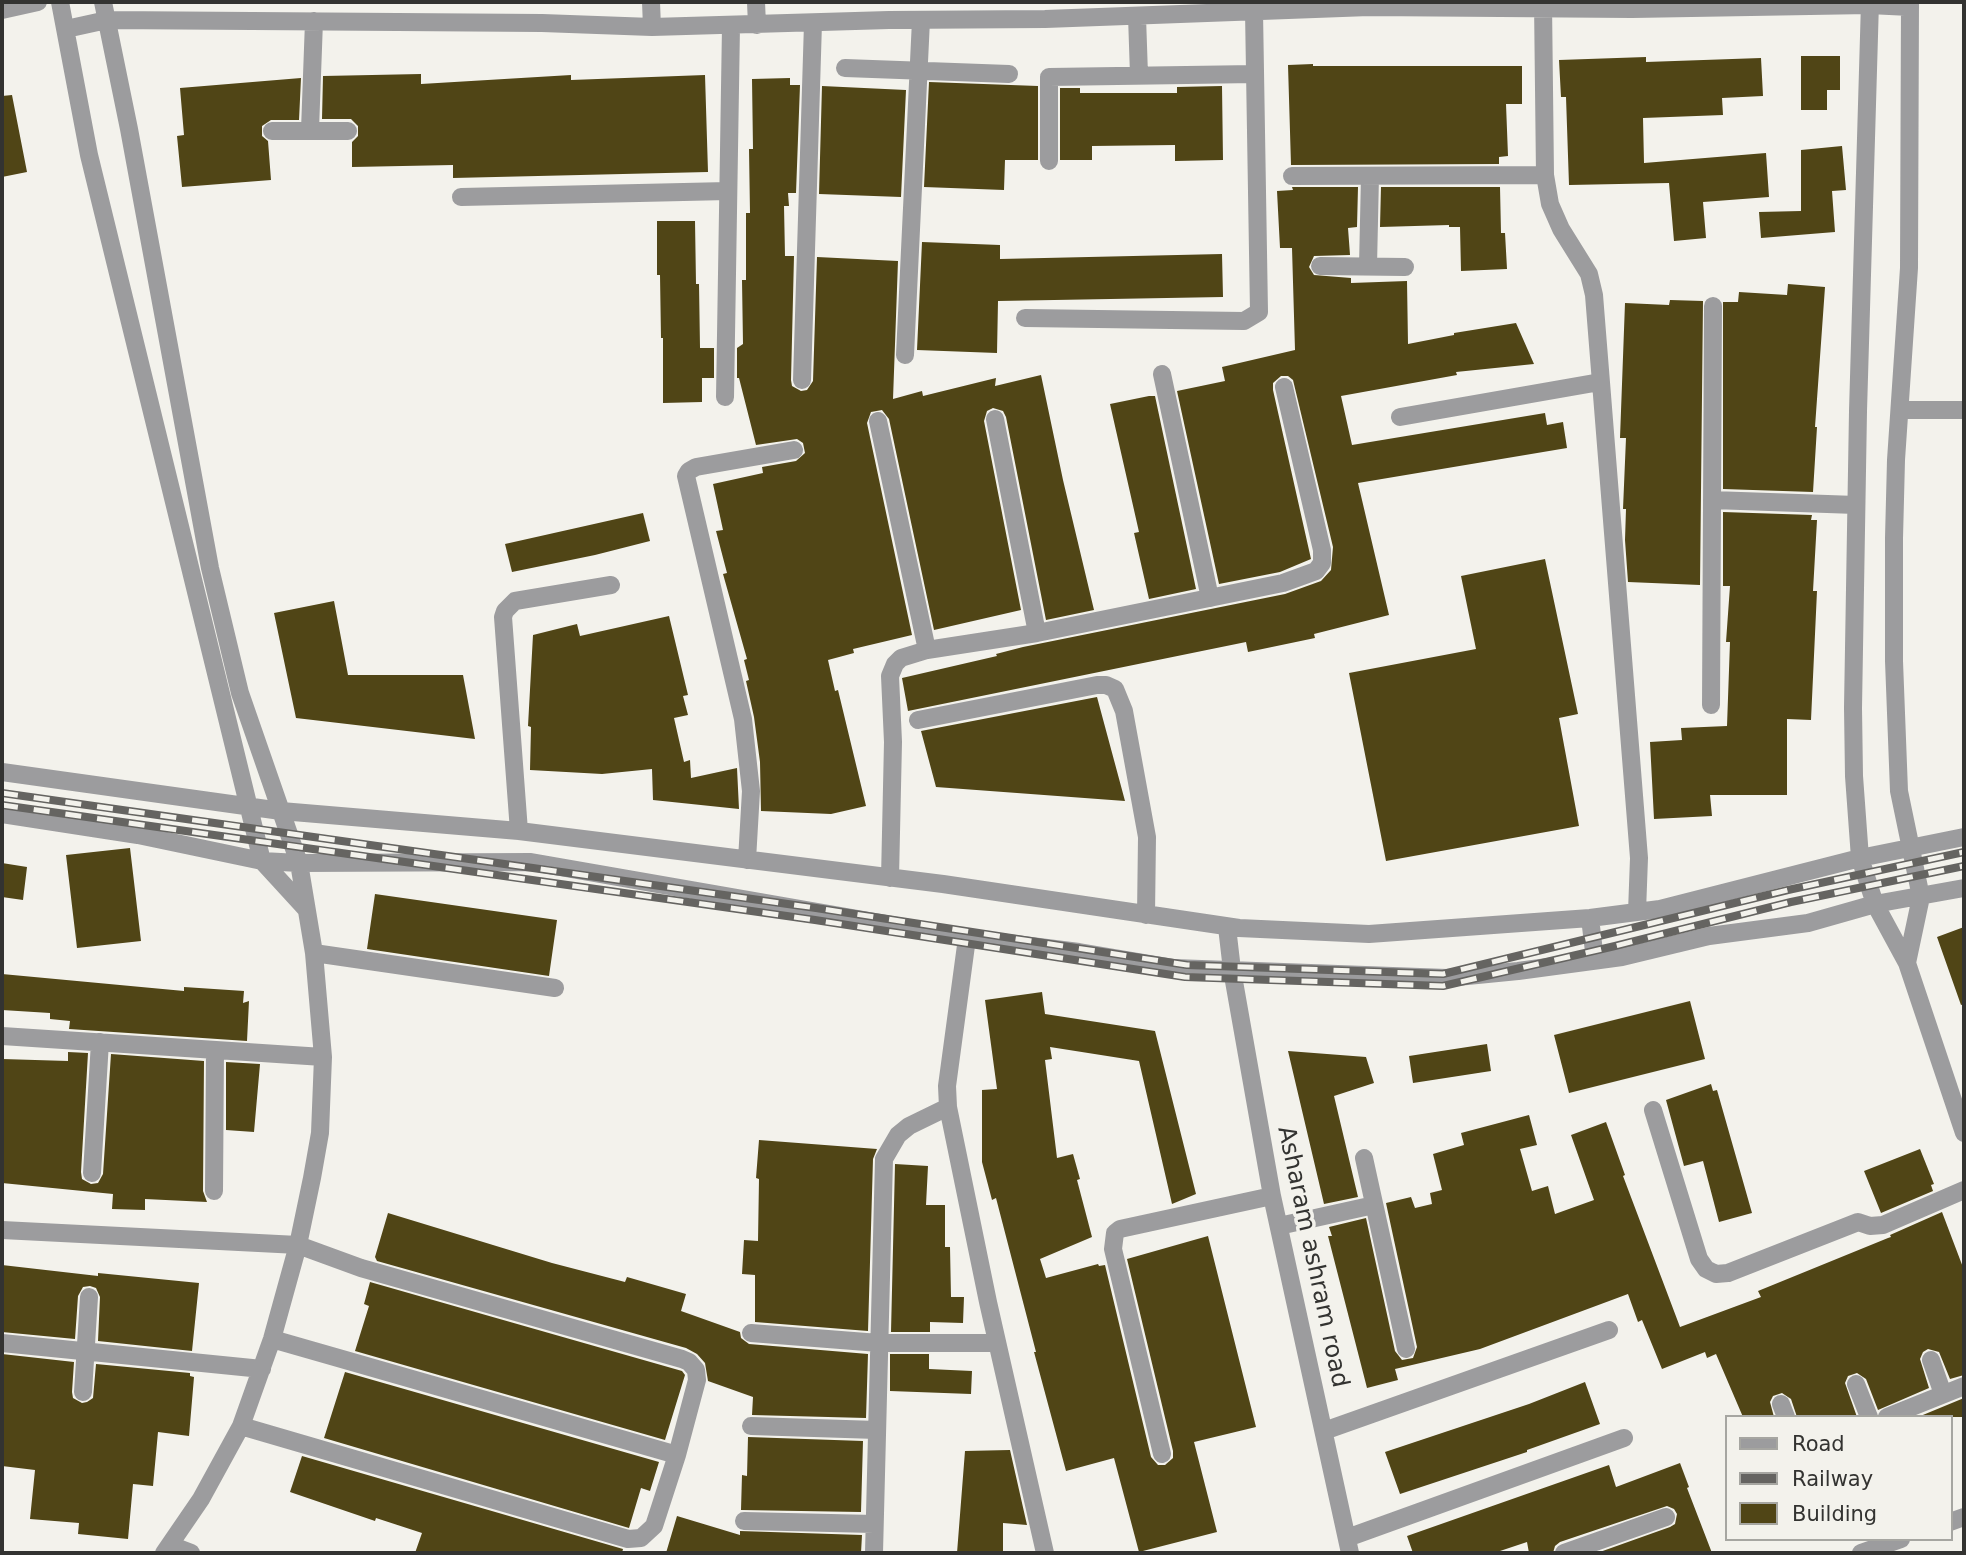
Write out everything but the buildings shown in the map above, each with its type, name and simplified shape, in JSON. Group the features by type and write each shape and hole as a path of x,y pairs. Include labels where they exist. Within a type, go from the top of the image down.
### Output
{"street":[{"path":"2,10 38,2"},
{"path":"60,2 89,155 262,861 306,909"},
{"path":"103,2 210,568 240,693 299,863 314,953 323,1057 320,1133 298,1245 272,1339 242,1426 201,1499 167,1549 191,1553"},
{"path":"651,2 652,27"},
{"path":"756,2 757,25"},
{"path":"889,20 890,2"},
{"path":"1869,3 1853,708 1854,776 1860,858 1875,904 1907,962 1964,1133"},
{"path":"66,29 107,20 542,23 652,27 1137,16 1162,8 1214,7 1254,11 1369,5 1910,5 1909,268 1894,538 1899,791 1921,897 1907,962"},
{"path":"1543,5 1545,175 1550,204 1561,229 1588,274 1594,295 1639,858 1637,912"},
{"path":"1025,318 1244,320 1259,312 1254,11"},
{"path":"1137,16 1139,75"},
{"path":"905,355 921,20"},
{"path":"310,130 314,21"},
{"path":"802,380 813,23"},
{"path":"725,397 731,26"},
{"path":"845,68 1009,74"},
{"path":"1049,161 1049,77 1255,74"},
{"path":"272,131 348,131"},
{"path":"1292,176 1545,175"},
{"path":"1368,266 1370,176"},
{"path":"461,197 728,191"},
{"path":"1320,266 1405,267"},
{"path":"1711,705 1713,306"},
{"path":"1162,374 1210,598"},
{"path":"1400,417 1600,382"},
{"path":"890,878 893,742 890,676 891,669 901,658 927,650 1037,633 1283,583 1316,571 1322,563 1322,550 1284,387"},
{"path":"1900,411 1964,410"},
{"path":"995,419 1037,633"},
{"path":"877,421 927,650"},
{"path":"747,860 751,791 743,719 686,476 696,467 794,450"},
{"path":"1712,500 1856,505"},
{"path":"519,831 503,617 505,611 515,601 611,584"},
{"path":"918,720 1097,685 1115,689 1124,711 1147,837 1146,915"},
{"path":"2,772 281,811 519,831 890,878 1227,927 1369,934 1590,918 1660,909 1860,858 1964,837"},
{"path":"2,814 138,835 262,861 531,862 967,938 1079,952 1174,968 1447,978 1518,971 1622,957 1709,936 1808,923 1875,904 1964,888"},
{"path":"1590,918 1595,960"},
{"name":"Asharam ashram road","path":"1227,927 1232,970 1272,1196 1349,1546"},
{"path":"967,938 947,1086 948,1107 997,1343 1045,1553"},
{"path":"314,953 555,988"},
{"path":"2,1036 323,1057"},
{"path":"92,1173 100,1042"},
{"path":"214,1191 215,1050"},
{"path":"874,1553 884,1159 898,1135 909,1126 948,1107"},
{"path":"1653,1110 1699,1259 1706,1269 1716,1274 1728,1273 1858,1222 1870,1226 1883,1225 1964,1190"},
{"path":"1364,1158 1406,1349"},
{"path":"1162,1454 1113,1249 1115,1234 1120,1229 1272,1196"},
{"path":"1279,1226 1374,1206"},
{"path":"2,1230 298,1245 361,1268 689,1362 696,1370 697,1380 677,1455 654,1525 641,1538 628,1539 242,1426"},
{"path":"83,1392 89,1297"},
{"path":"1324,1431 1609,1330"},
{"path":"751,1333 879,1343 997,1343"},
{"path":"272,1339 677,1455"},
{"path":"2,1343 261,1368"},
{"path":"1931,1360 1944,1394"},
{"path":"1856,1384 1868,1415"},
{"path":"1891,1415 1964,1385"},
{"path":"751,1426 877,1430"},
{"path":"1349,1546 1624,1438"},
{"path":"1564,1553 1665,1517"},
{"path":"744,1521 874,1524"},
{"path":"1861,1553 1880,1550 1897,1541"}],"railway":[{"path":"2,793 816,908 1187,965 1443,974 1788,890 1964,852"},
{"path":"2,805 815,920 1185,977 1443,986 1791,902 1964,866"}]}
